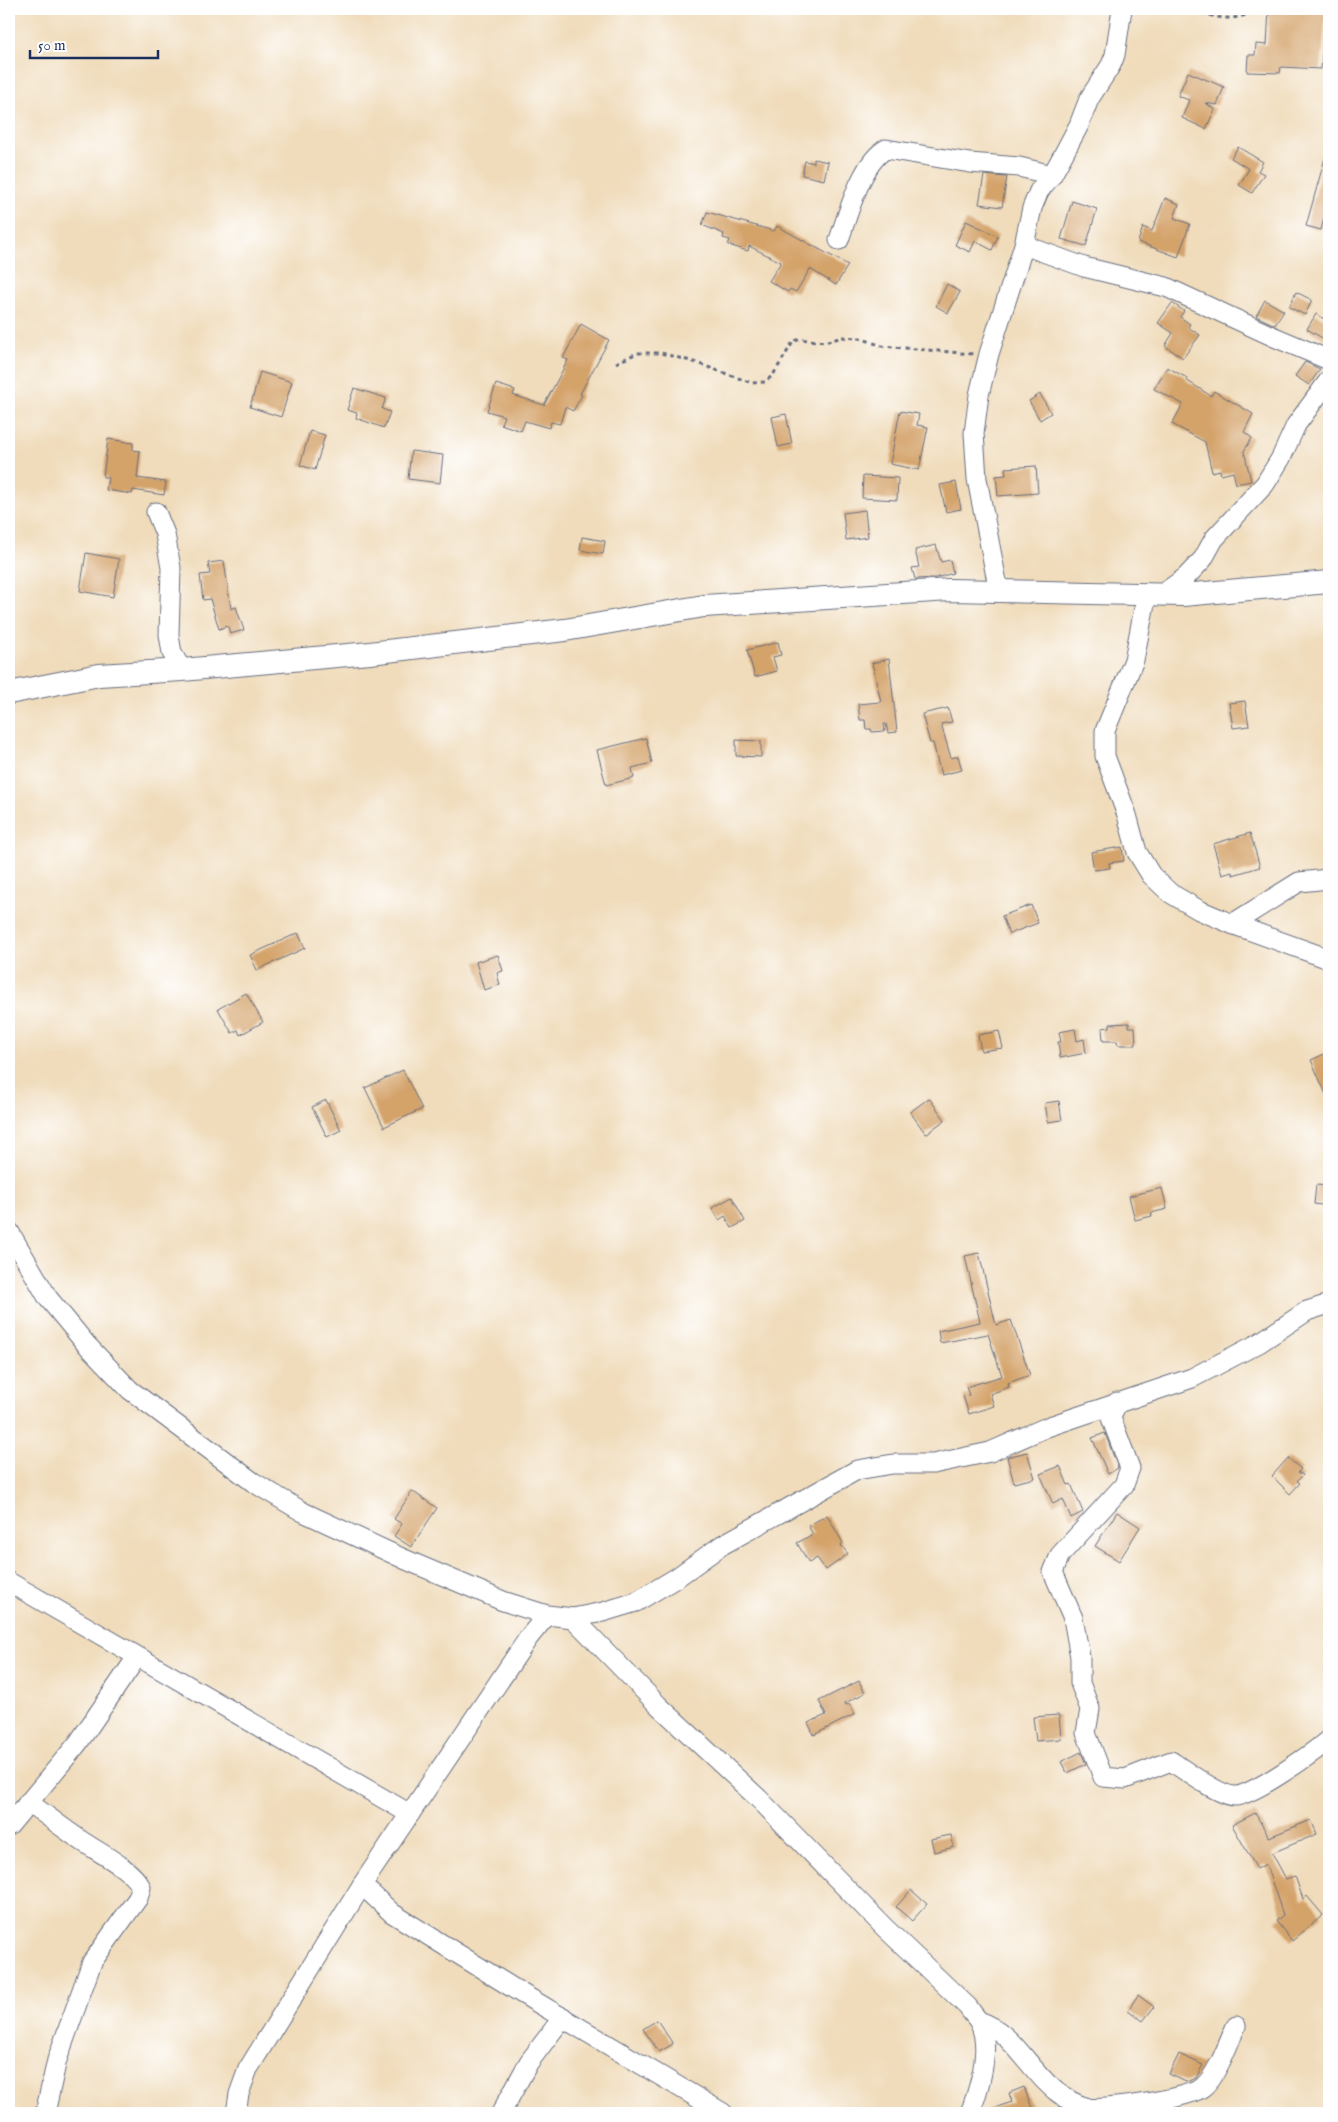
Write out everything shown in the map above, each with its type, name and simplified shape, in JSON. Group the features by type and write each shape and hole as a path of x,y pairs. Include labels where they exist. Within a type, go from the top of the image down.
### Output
{"street":[{"path":"999,592 977,479 974,433 978,395 989,354 1024,245 1032,208 1039,191 1052,175 1079,125 1089,99 1111,65 1115,55 1122,9"},
{"path":"839,240 866,171 878,154 886,149 970,163 1019,167 1052,175"},
{"path":"1024,245 1084,267 1166,287 1329,360"},
{"path":"1329,380 1296,425 1281,458 1265,484 1214,539 1203,559 1186,577 1155,593 1134,660 1105,731 1105,756 1127,815 1137,852 1152,875 1170,894 1199,910 1232,924 1329,958"},
{"path":"156,512 165,534 171,568 172,601 169,635 172,653 182,670"},
{"path":"9,693 99,675 182,670 370,653 564,630 704,606 940,591 1155,593 1183,595 1329,582"},
{"path":"1232,924 1299,882 1329,878"},
{"path":"9,1231 48,1298 86,1344 130,1390 253,1482 303,1512 404,1560 503,1601 547,1614 573,1618 603,1612 636,1602 676,1578 722,1545 857,1470 893,1464 933,1464 990,1452 1117,1402 1192,1378 1259,1343 1307,1311 1329,1304"},
{"path":"1117,1402 1111,1418 1130,1468 1124,1485 1060,1555 1053,1572 1073,1618 1080,1657 1080,1683 1090,1709 1086,1733 1104,1778 1125,1780 1171,1761 1212,1787 1233,1797 1245,1795 1265,1784 1329,1739"},
{"path":"9,1582 410,1814"},
{"path":"236,2113 239,2094 248,2070 362,1885 547,1614"},
{"path":"573,1618 658,1705 714,1756 800,1840 979,2021 984,2056 980,2086 970,2113"},
{"path":"9,1826 78,1743 137,1657"},
{"path":"28,1802 78,1839 125,1869 138,1881 141,1887 138,1898 92,1962 60,2052 45,2113"},
{"path":"362,1885 392,1912 722,2113"},
{"path":"501,2113 529,2062 563,2017"},
{"path":"979,2021 988,2024 1008,2039 1054,2091 1067,2100 1089,2108 1107,2108 1186,2095 1203,2087 1217,2066 1236,2026"}],"path":[{"path":"1195,9 1204,14 1219,18 1252,13 1258,9"},
{"path":"616,363 637,352 661,353 694,362 752,384 765,382 769,379 793,342 797,339 824,342 842,337 860,338 882,346 951,353 989,354"}],"building":[{"path":"1269,9 1326,9 1321,69 1281,67 1280,73 1247,72 1248,55 1255,55 1256,44 1267,45"},
{"path":"1188,72 1224,87 1217,105 1205,103 1215,109 1206,129 1182,118 1189,100 1178,96"},
{"path":"1238,147 1263,162 1258,171 1264,174 1252,193 1239,185 1249,169 1231,158"},
{"path":"1325,158 1329,159 1329,199 1321,230 1306,226"},
{"path":"814,159 828,162 824,180 802,175 805,161 814,163"},
{"path":"984,175 1007,177 1002,207 979,204"},
{"path":"1165,198 1179,204 1174,218 1190,224 1178,257 1138,242 1143,227 1152,231"},
{"path":"1072,201 1097,209 1086,246 1061,239"},
{"path":"707,212 774,231 777,226 848,265 836,285 810,269 796,292 790,289 788,292 769,281 781,262 749,246 748,251 728,245 730,240 723,238 724,234 702,225"},
{"path":"966,221 998,236 992,250 975,241 970,252 955,245"},
{"path":"947,284 960,292 948,313 936,306"},
{"path":"1296,292 1312,300 1305,315 1289,307"},
{"path":"1265,300 1284,311 1275,325 1256,316"},
{"path":"1172,303 1184,311 1180,317 1190,324 1188,327 1200,335 1183,358 1165,346 1173,333 1158,323"},
{"path":"1316,314 1329,322 1329,342 1307,329"},
{"path":"581,324 609,340 573,411 565,407 560,424 551,422 549,428 525,421 521,431 501,424 504,416 487,411 496,384 515,390 513,395 544,405 568,360 563,358"},
{"path":"1305,362 1320,369 1309,385 1295,376"},
{"path":"1167,367 1187,378 1186,380 1211,396 1214,391 1253,414 1244,432 1252,438 1244,451 1251,481 1236,484 1233,472 1221,475 1220,470 1212,472 1205,442 1172,424 1183,404 1154,389"},
{"path":"260,372 292,382 281,417 250,407"},
{"path":"354,388 386,398 382,409 390,412 384,428 356,418 357,413 347,410"},
{"path":"1040,394 1051,413 1040,420 1029,401"},
{"path":"900,411 919,414 917,425 928,427 919,470 890,464"},
{"path":"786,414 792,444 778,447 772,417"},
{"path":"310,431 325,435 315,470 300,465"},
{"path":"108,439 133,443 133,450 140,451 137,478 166,482 164,495 133,490 132,494 106,490 108,477 103,477"},
{"path":"411,451 443,455 440,483 408,479"},
{"path":"1036,466 1038,493 998,496 996,476 1006,475 1005,468"},
{"path":"863,476 898,478 897,500 862,498"},
{"path":"956,482 961,509 946,512 940,485"},
{"path":"865,510 868,537 846,540 843,513"},
{"path":"582,537 605,541 603,554 580,550"},
{"path":"936,545 941,562 950,560 953,573 936,578 915,579 912,568 919,567 915,550"},
{"path":"86,553 119,559 113,597 80,591"},
{"path":"224,561 231,609 236,607 244,630 230,634 228,626 219,629 210,599 203,600 200,575 210,574 208,563"},
{"path":"778,642 781,655 773,657 777,671 755,677 747,650"},
{"path":"889,659 897,732 888,733 886,724 884,724 885,731 872,732 871,729 866,729 865,720 860,720 858,704 881,702 872,663"},
{"path":"1245,701 1249,726 1233,728 1229,703"},
{"path":"948,708 952,722 941,724 951,758 958,756 962,770 941,775 933,743 930,743 922,714"},
{"path":"646,738 652,763 632,768 634,778 606,785 597,750"},
{"path":"736,740 761,741 761,757 736,756"},
{"path":"1250,833 1260,867 1233,875 1232,872 1222,875 1213,844"},
{"path":"1122,847 1124,861 1109,863 1110,868 1094,870 1091,852"},
{"path":"1031,905 1038,923 1009,934 1002,916"},
{"path":"298,933 305,948 257,970 250,955"},
{"path":"498,955 503,971 497,973 500,985 484,990 476,962"},
{"path":"246,993 263,1022 240,1035 238,1030 232,1033 218,1009"},
{"path":"1129,1023 1129,1027 1135,1027 1136,1045 1118,1045 1117,1041 1103,1041 1102,1028 1110,1027 1110,1024"},
{"path":"1075,1029 1077,1041 1084,1039 1086,1053 1060,1058 1058,1042 1061,1042 1059,1032"},
{"path":"999,1031 1003,1048 981,1051 978,1035"},
{"path":"1329,1052 1329,1101 1311,1060"},
{"path":"403,1070 422,1109 384,1127 365,1088"},
{"path":"929,1098 945,1120 926,1134 910,1112"},
{"path":"326,1100 341,1130 327,1137 312,1107"},
{"path":"1059,1101 1062,1120 1048,1122 1045,1103"},
{"path":"1316,1185 1329,1186 1329,1206 1314,1204"},
{"path":"1162,1188 1167,1209 1151,1213 1152,1216 1135,1220 1129,1196"},
{"path":"732,1197 745,1221 732,1228 725,1216 719,1220 712,1208"},
{"path":"979,1253 996,1325 1011,1320 1030,1375 1008,1383 1009,1387 990,1394 994,1406 969,1414 963,1396 969,1395 966,1387 1002,1376 988,1334 940,1343 938,1331 980,1322 965,1256"},
{"path":"1105,1433 1118,1468 1108,1474 1092,1438"},
{"path":"1027,1452 1035,1478 1014,1483 1007,1457"},
{"path":"1288,1458 1301,1469 1298,1472 1303,1475 1297,1481 1300,1483 1290,1494 1272,1476"},
{"path":"1060,1466 1068,1485 1071,1484 1083,1512 1071,1518 1063,1499 1053,1504 1040,1474"},
{"path":"412,1491 437,1508 411,1547 394,1536 402,1524 394,1519"},
{"path":"1117,1512 1140,1527 1119,1561 1095,1546"},
{"path":"827,1515 843,1543 841,1545 848,1554 826,1570 817,1558 809,1563 797,1543 813,1534 808,1526"},
{"path":"859,1681 865,1693 845,1703 846,1705 850,1704 855,1714 814,1735 808,1723 826,1715 819,1701"},
{"path":"1059,1715 1061,1739 1036,1741 1033,1717"},
{"path":"1081,1752 1086,1764 1067,1773 1061,1762"},
{"path":"1255,1813 1269,1837 1311,1820 1317,1834 1272,1853 1286,1879 1295,1876 1303,1899 1307,1896 1323,1915 1292,1941 1276,1921 1283,1915 1266,1864 1257,1869 1232,1825"},
{"path":"951,1835 954,1847 934,1852 931,1839"},
{"path":"911,1890 927,1904 912,1921 896,1907"},
{"path":"1138,1995 1154,2007 1143,2021 1128,2010"},
{"path":"657,2020 673,2044 659,2052 643,2029"},
{"path":"1179,2054 1203,2065 1196,2078 1186,2082 1169,2074"},
{"path":"1024,2087 1034,2113 985,2113 985,2111 1012,2102 1009,2093"}]}
